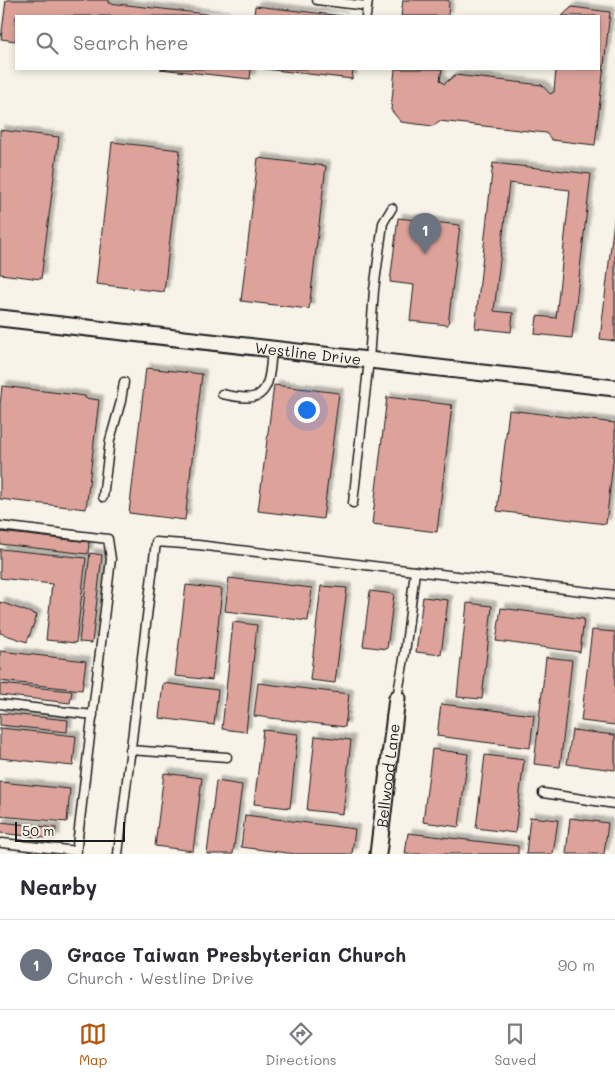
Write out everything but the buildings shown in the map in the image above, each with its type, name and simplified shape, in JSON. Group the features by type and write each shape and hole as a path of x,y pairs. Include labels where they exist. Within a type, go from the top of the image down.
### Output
{"street":[{"name":"Westline Drive","path":"0,318 615,388"},
{"name":"Bellwood Lane","path":"378,854 397,698"}],"lane":[{"path":"317,0 368,3"},
{"path":"353,503 369,360 374,290 383,224 392,208"},
{"path":"222,394 254,397 262,392 267,386 272,349"},
{"path":"103,497 110,440 121,401 124,382"},
{"path":"0,526 108,539 111,559 77,852 2,843"},
{"path":"118,854 156,542 198,545 615,595"},
{"path":"397,698 406,652 415,571"},
{"path":"0,704 93,714"},
{"path":"130,750 226,757"},
{"path":"543,793 615,804"}],"place":[{"name":"Grace Taiwan Presbyterian Church","path":"425,254"}]}
